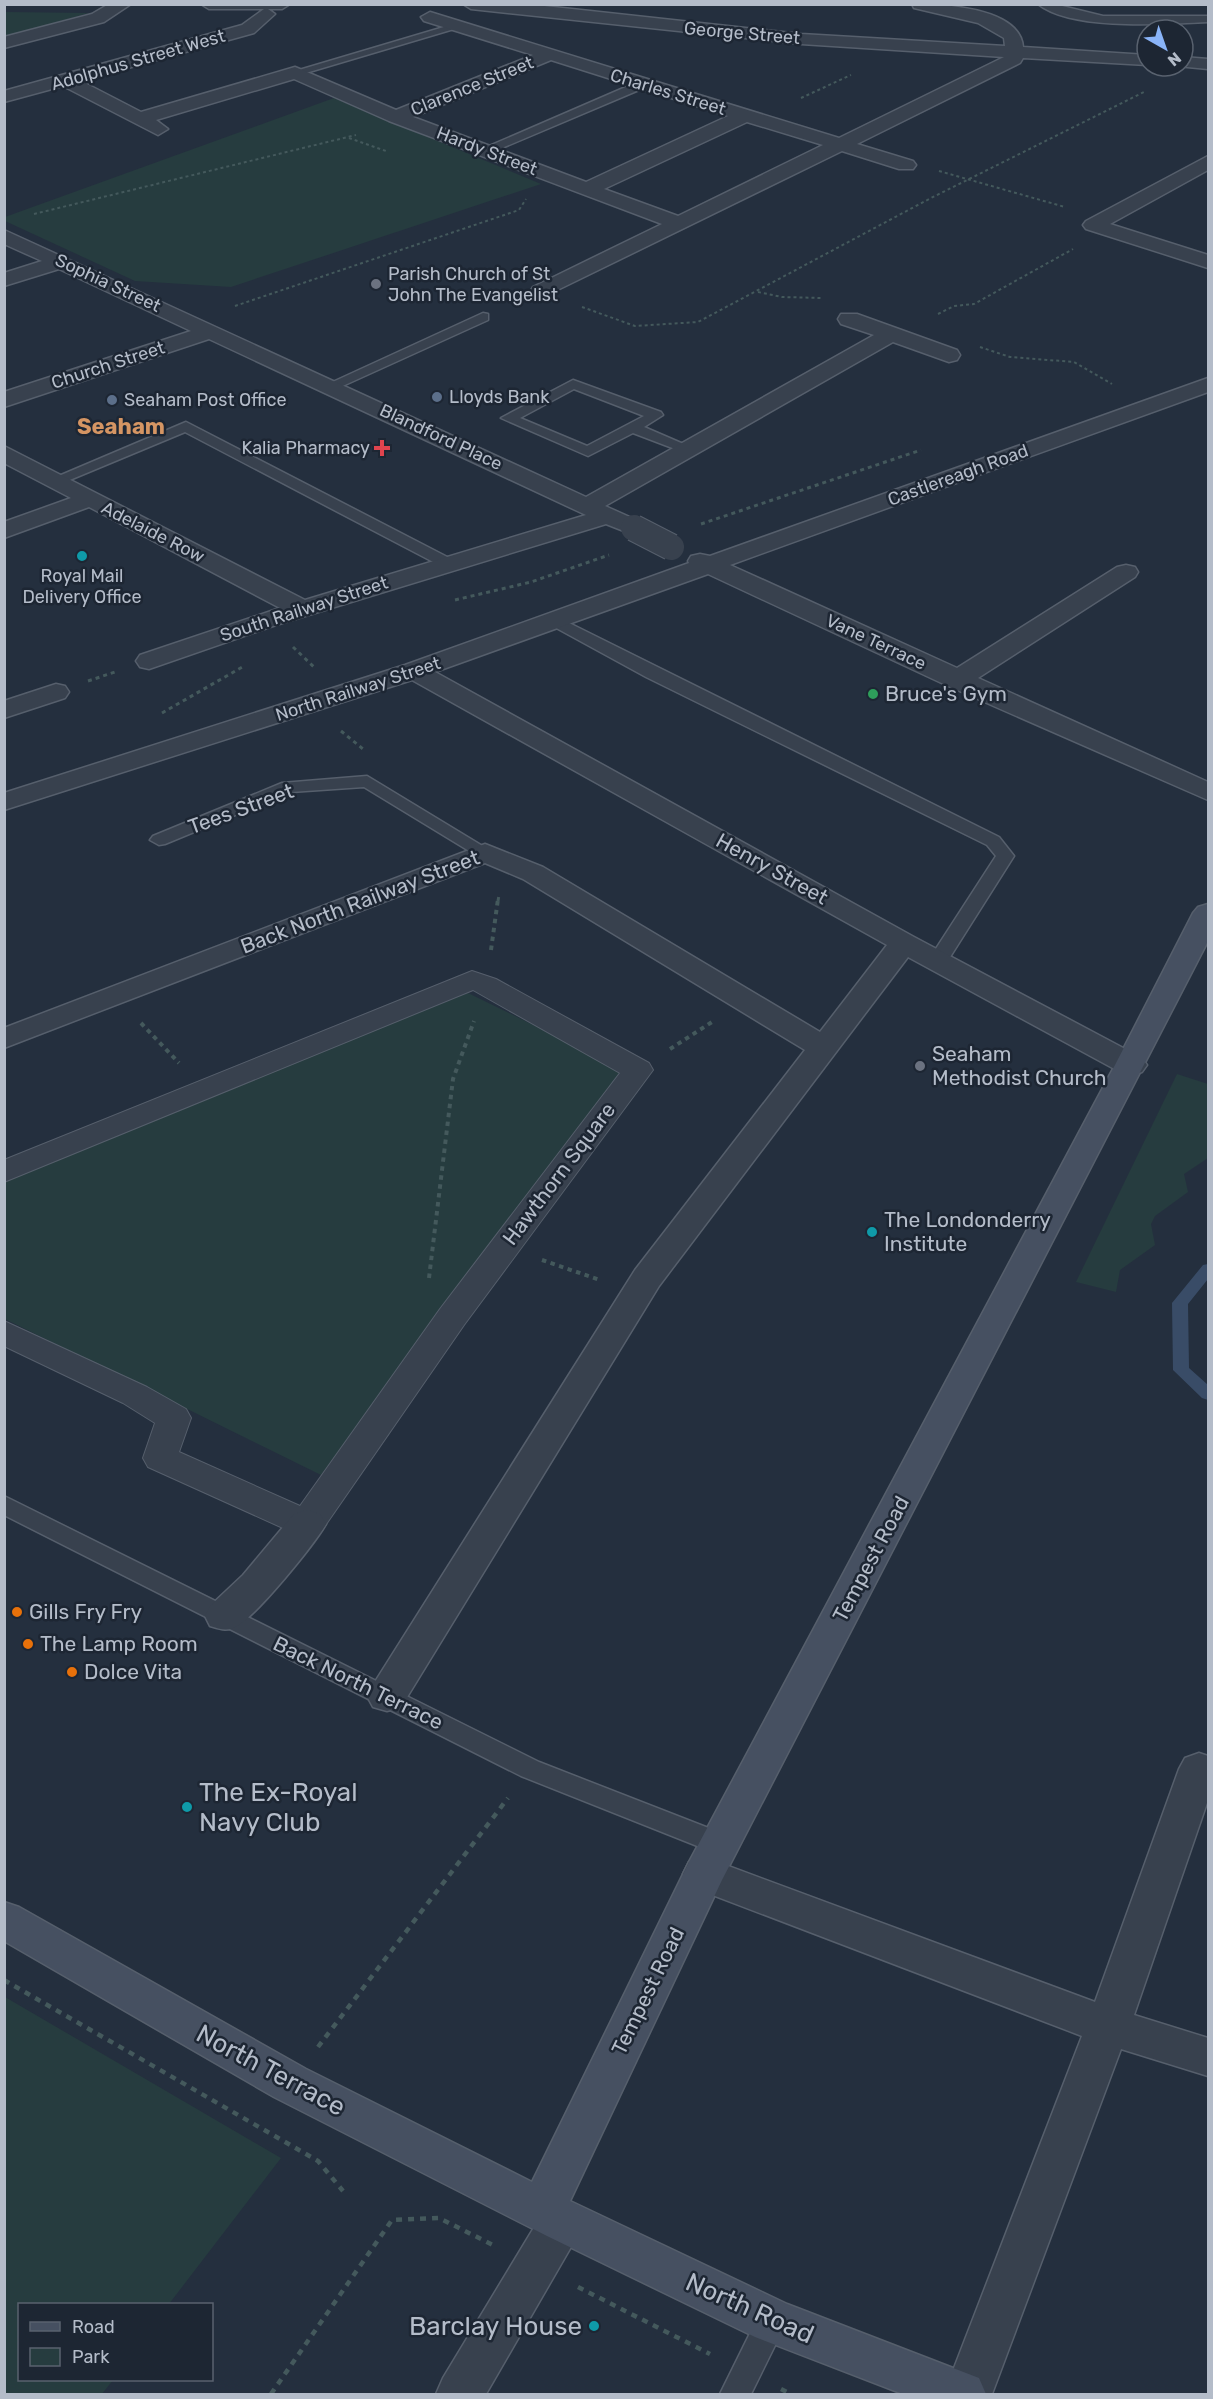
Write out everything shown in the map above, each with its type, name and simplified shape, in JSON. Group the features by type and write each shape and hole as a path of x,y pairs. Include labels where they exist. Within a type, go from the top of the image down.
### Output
{"main road":[{"name":"Tempest Road","path":"553,2215 712,1859 1209,913"},
{"name":"North Terrace","path":"4,1920 290,2083 553,2215"},
{"name":"North Road","path":"553,2215 772,2321 962,2394"}],"street":[{"path":"4,43 98,18 111,13 123,4"},
{"path":"209,4 274,9"},
{"name":"George Street","path":"471,4 801,39 1135,59"},
{"path":"542,292 1014,59 1013,38 1006,29 991,21 920,4"},
{"name":"Adolphus Street West","path":"4,97 248,29 274,9"},
{"name":"Charles Street","path":"430,17 748,118 906,165"},
{"name":"Clarence Street","path":"396,117 548,55"},
{"path":"139,119 295,73"},
{"name":"Hardy Street","path":"295,73 396,117 680,224"},
{"path":"65,80 168,134"},
{"path":"587,189 748,118"},
{"path":"1107,224 1209,162"},
{"path":"1107,224 1209,262"},
{"name":"Sophia Street","path":"4,236 211,331"},
{"path":"4,280 61,262"},
{"path":"849,320 950,355"},
{"name":"Blandford Place","path":"211,331 670,547"},
{"name":"Church Street","path":"4,399 211,331"},
{"name":"South Railway Street","path":"149,661 267,620 447,563 596,511 688,449 894,336"},
{"name":"Castlereagh Road","path":"708,565 1209,386"},
{"name":"Adelaide Row","path":"4,453 302,609"},
{"path":"4,531 90,499"},
{"name":"Vane Terrace","path":"670,547 957,680 1209,792"},
{"name":"North Railway Street","path":"4,802 93,771 302,709 708,565"},
{"path":"957,680 1126,572"},
{"name":"Henry Street","path":"414,671 904,943 1131,1065"},
{"path":"4,710 56,692"},
{"name":"Back North Railway Street","path":"4,1038 485,853 533,873 824,1048"},
{"path":"387,1696 638,1293 904,943"},
{"path":"4,1172 472,980 486,985 638,1070"},
{"name":"Hawthorn Square","path":"307,1524 452,1317 638,1070"},
{"path":"4,1332 135,1395 174,1418 160,1458 307,1524 256,1585 224,1616"},
{"path":"968,2394 1108,2026 1199,1769"},
{"path":"712,1859 1108,2026 1209,2057"},
{"path":"460,2394 537,2266 553,2215"}],"lane":[{"path":"1043,4 1080,17 1100,19 1209,19"},
{"path":"295,73 458,26"},
{"path":"486,150 642,84"},
{"path":"331,386 483,317"},
{"path":"632,428 656,415 573,384 508,418 588,452 632,428 688,449"},
{"path":"55,481 186,426 447,563"},
{"path":"555,621 652,672 993,841 1005,856 938,961"},
{"name":"Tees Street","path":"159,840 288,787 367,781 485,853"},
{"name":"Back North Terrace","path":"4,1504 712,1859"},
{"path":"741,2383 772,2321"}],"path":[{"path":"542,292 635,326 698,322 968,179 1198,63"},
{"path":"748,118 861,70"},
{"path":"27,215 349,138 396,117"},
{"path":"906,165 921,166 968,179 1107,224"},
{"path":"190,321 519,210 541,171"},
{"path":"894,336 954,306 974,304 1107,224"},
{"path":"1074,362 1113,384 1102,388"},
{"path":"692,527 924,449"},
{"path":"531,582 615,553"},
{"path":"267,620 317,670"},
{"path":"56,692 149,661"},
{"path":"157,716 248,664"},
{"path":"452,1317 429,1310 427,1298 453,1079 486,985 500,884 485,853"},
{"path":"114,996 205,1089"},
{"path":"638,1070 745,1001"},
{"path":"504,1248 638,1293"},
{"path":"290,2083 530,1769"},
{"path":"4,1980 318,2161 343,2191"},
{"path":"271,2394 392,2220 439,2218 537,2266 741,2383 791,2394"}],"green space":[{"path":"6,12 89,13 5,37"},
{"path":"334,98 541,184 231,287 135,281 5,221 5,217"},
{"path":"468,993 623,1069 321,1475 5,1319 4,1178"},
{"path":"1177,1074 1208,1084 1208,1158 1184,1174 1188,1192 1155,1216 1151,1224 1155,1245 1120,1270 1116,1292 1076,1282"},
{"path":"5,1997 281,2158 170,2303 18,2303 18,2381 112,2381 102,2394 5,2394"}],"waterway":[{"path":"1208,1269 1180,1303 1181,1370 1208,1394"}],"place":[{"name":"Parish Church of St John The Evangelist","path":"376,284"},
{"name":"Lloyds Bank","path":"437,397"},
{"name":"Seaham Post Office","path":"112,400"},
{"name":"Kalia Pharmacy","path":"382,448"},
{"name":"Royal Mail Delivery Office","path":"82,556"},
{"name":"Bruce's Gym","path":"873,694"},
{"name":"Seaham Methodist Church","path":"920,1066"},
{"name":"The Londonderry Institute","path":"872,1232"},
{"name":"Gills Fry Fry","path":"17,1612"},
{"name":"The Lamp Room","path":"28,1644"},
{"name":"Dolce Vita","path":"72,1672"},
{"name":"The Ex-Royal Navy Club","path":"187,1807"},
{"name":"Barclay House","path":"594,2326"}],"district":[{"name":"Seaham","path":"121,426"}]}
